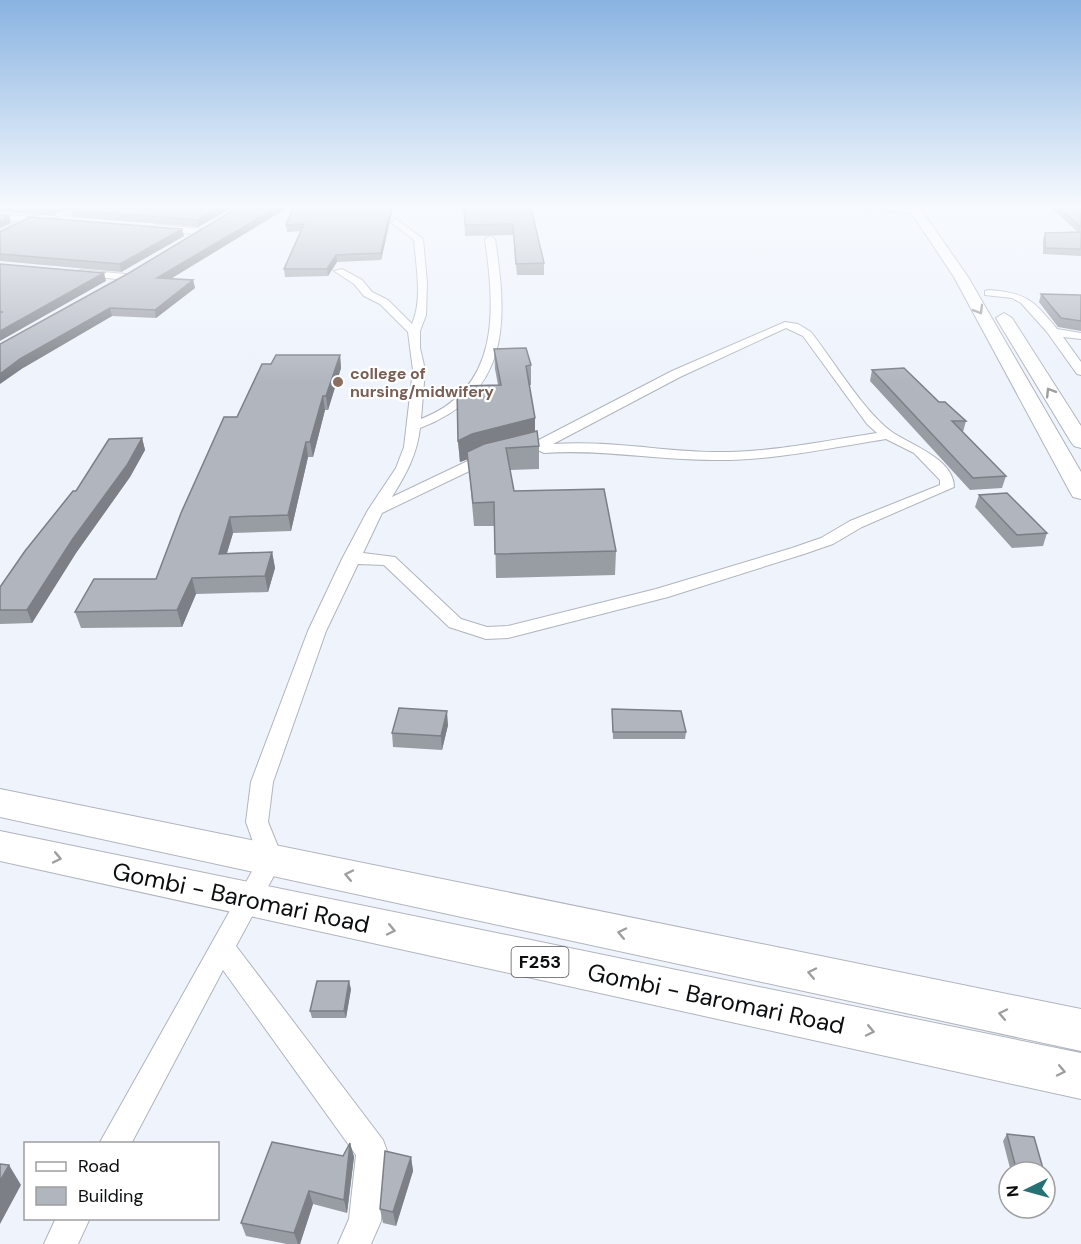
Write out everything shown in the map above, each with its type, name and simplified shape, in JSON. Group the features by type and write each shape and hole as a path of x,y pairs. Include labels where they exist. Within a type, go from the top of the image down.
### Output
{"main road":[{"path":"954,266 1081,492"},
{"path":"968,266 990,293 1081,442"},
{"name":"F253","path":"0,803 1081,1030"},
{"name":"Gombi - Baromari Road","path":"0,846 1081,1076"}],"street":[{"path":"115,1142 271,859 257,822 262,782 317,631 350,559 376,510 404,468 411,447 419,370 414,348 414,331 421,315 420,266"},
{"path":"414,426 447,412 468,393 485,371 496,344 498,312 493,266"},
{"path":"339,271 358,282 368,294 384,302 401,321 414,331"},
{"path":"69,272 131,274 107,288"},
{"path":"990,293 1018,297 1053,332 1081,371"},
{"path":"350,559 373,558 389,561 456,622 486,633 508,632 662,593 827,541 856,524 947,487 948,478 930,459 888,435 872,421 835,375 807,334 785,325 676,374 538,446 478,461 376,510"},
{"path":"1053,332 1081,336"},
{"path":"1068,350 1071,346 1081,345"},
{"path":"510,453 566,446 737,456 888,435"},
{"path":"222,946 372,1151 365,1221 354,1244"},
{"path":"60,1244 73,1220"}],"building":[{"path":"0,266 104,273 0,331 0,313 2,312 0,311"},
{"path":"141,266 177,266 157,278 193,280 155,310 110,308 20,359 0,374 0,344"},
{"path":"285,266 329,266 327,269 284,269"},
{"path":"1041,294 1081,295 1081,321 1061,318"},
{"path":"526,348 531,365 526,366 535,418 472,434 458,441 457,389 461,386 501,385 494,349"},
{"path":"276,355 340,355 326,396 323,396 310,442 306,442 288,515 230,517 219,554 272,552 265,576 192,578 177,610 75,612 94,579 156,579 181,513 224,417 237,417 262,364 271,364"},
{"path":"904,368 939,402 945,402 966,421 952,421 1006,476 973,478 872,370"},
{"path":"537,431 539,446 506,448 514,491 604,489 616,551 495,554 494,502 473,503 467,452 484,444"},
{"path":"142,438 127,465 72,540 27,610 0,610 0,587 25,551 73,491 76,491 109,439"},
{"path":"1007,493 1047,533 1017,535 979,495"},
{"path":"399,708 447,711 441,736 392,733"},
{"path":"612,709 681,711 686,732 613,732"},
{"path":"317,981 349,981 344,1011 310,1011"},
{"path":"1007,1134 1034,1137 1041,1160 1014,1160"},
{"path":"272,1142 343,1156 350,1143 344,1200 309,1191 294,1233 241,1223"},
{"path":"385,1151 411,1157 393,1212 380,1209"},
{"path":"0,1164 9,1165 0,1181"}],"place":[{"name":"college of nursing/midwifery","path":"338,382"}]}
